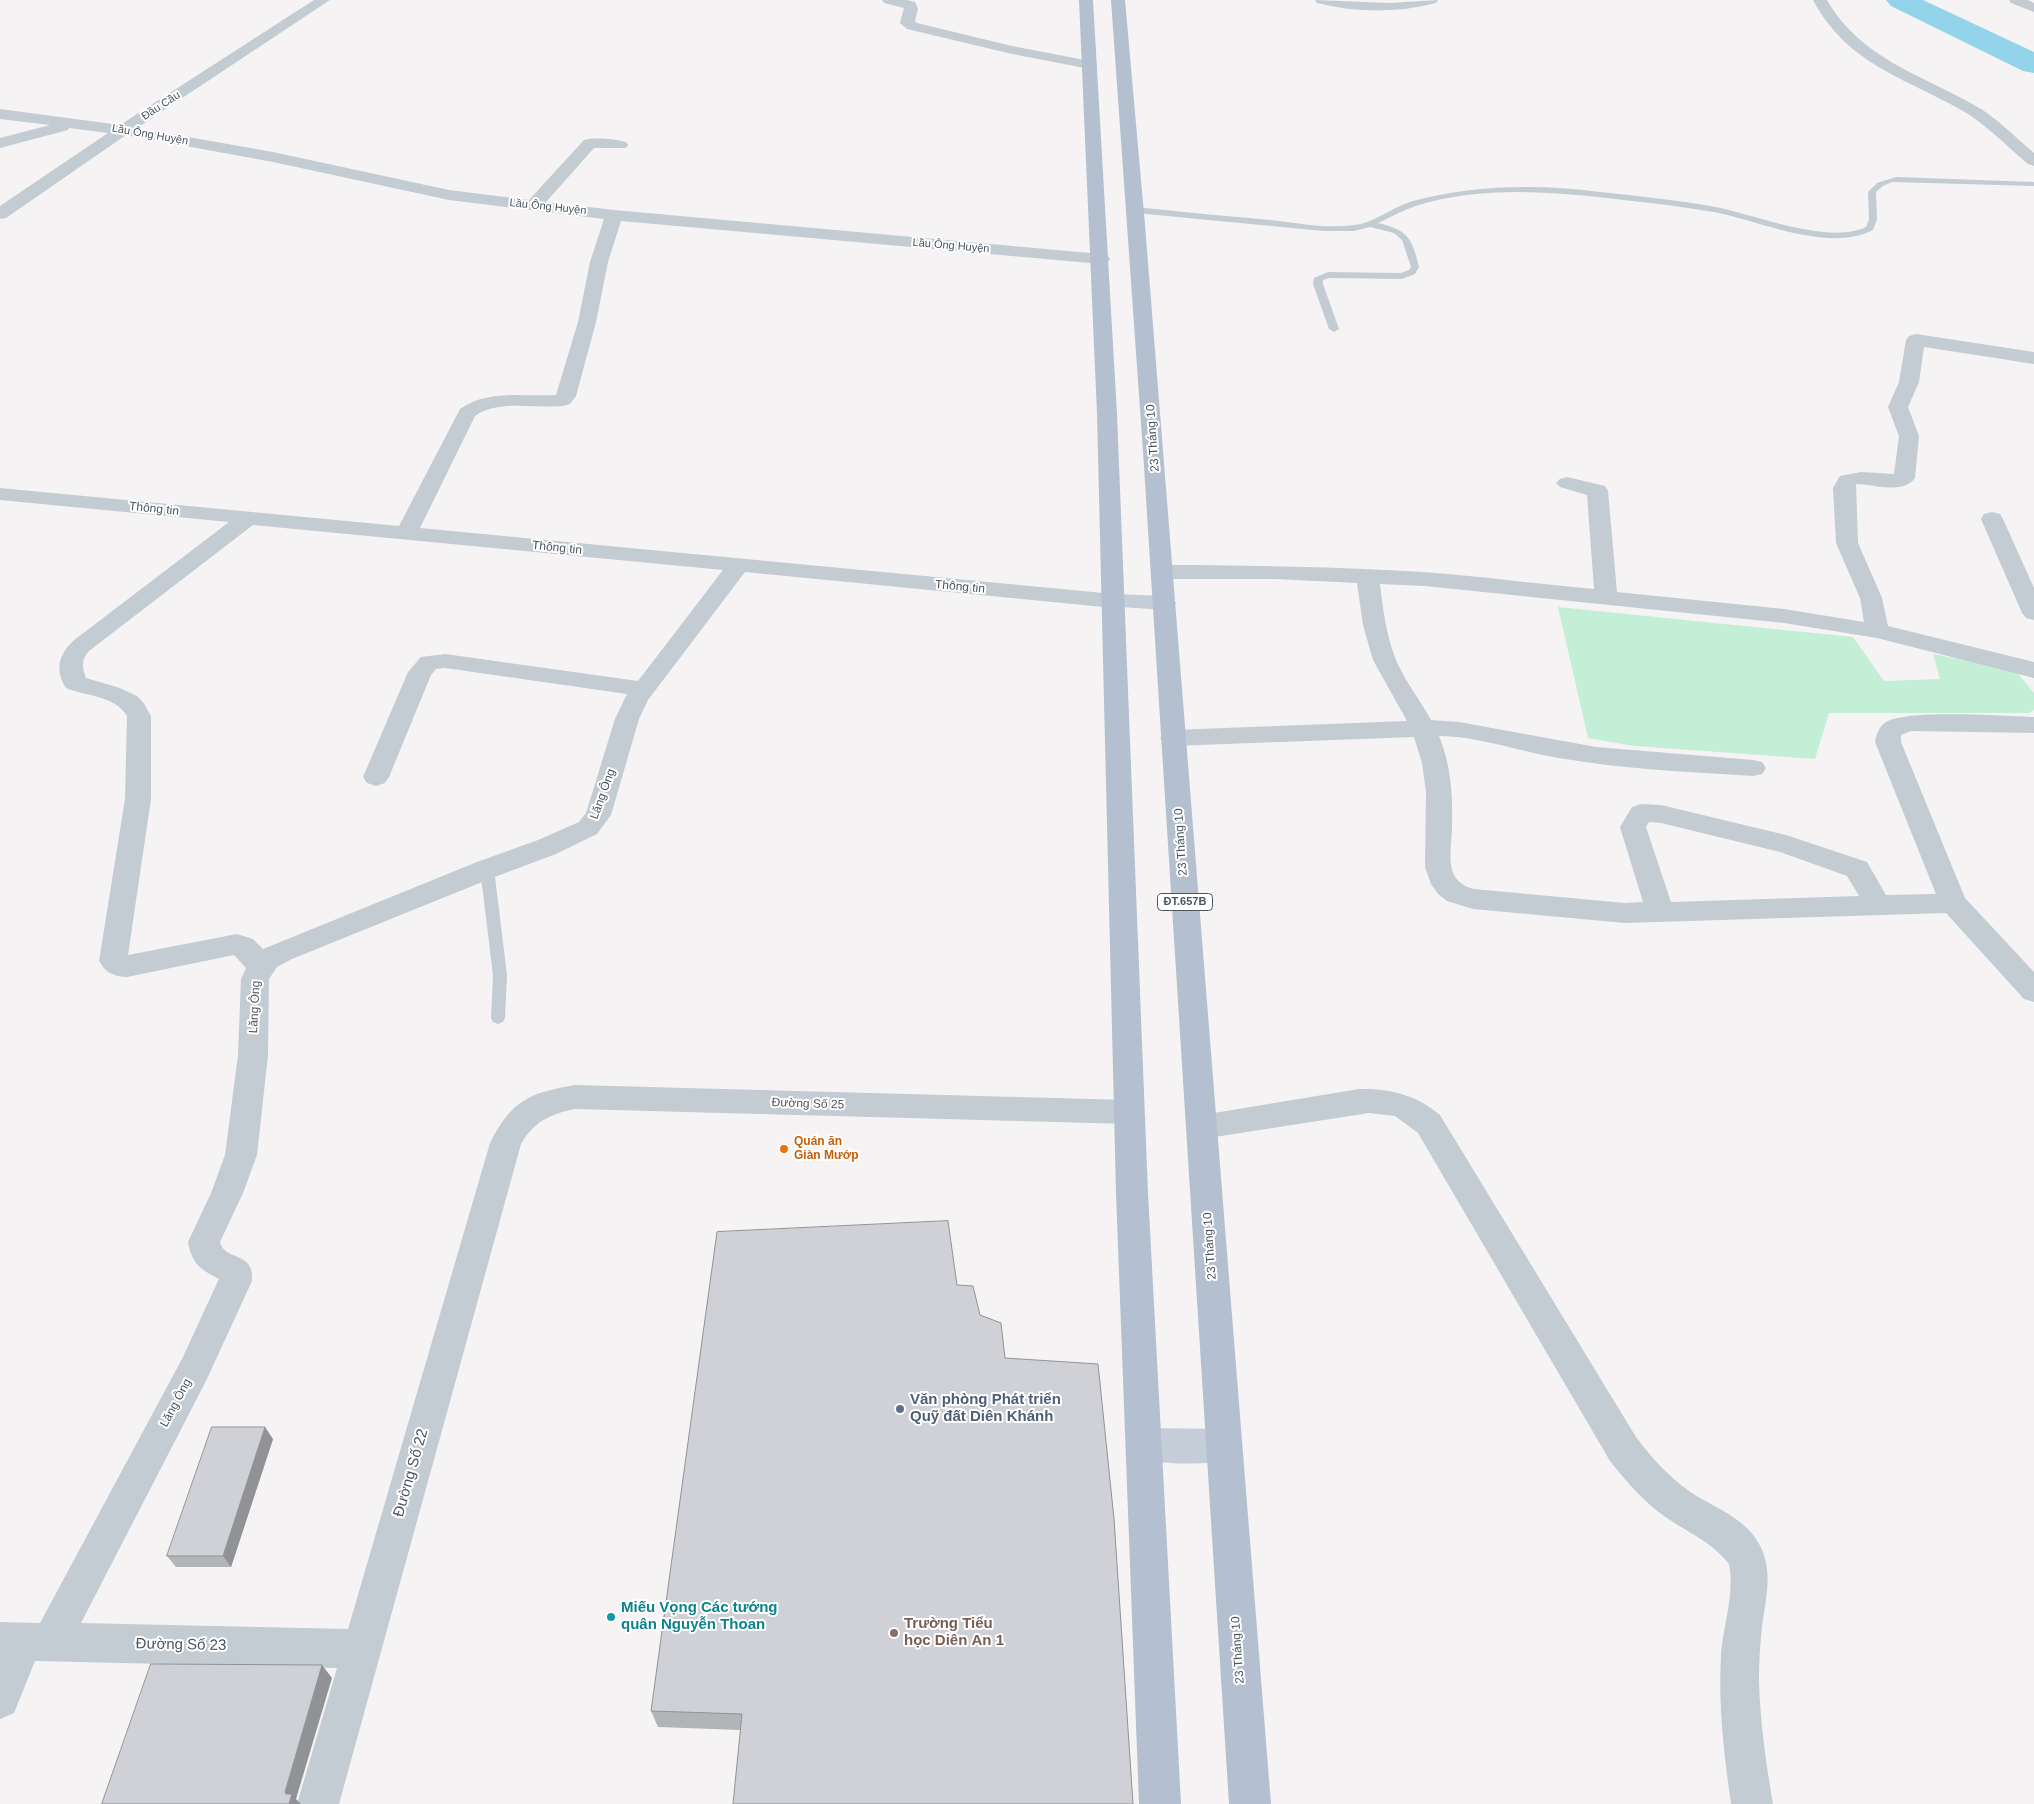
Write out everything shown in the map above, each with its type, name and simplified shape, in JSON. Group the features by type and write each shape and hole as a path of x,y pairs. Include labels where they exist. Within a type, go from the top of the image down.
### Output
{"main road":[{"path":"1086,0 1101,259 1114,601 1129,1112 1160,1804"},
{"name":"23 Tháng 10","path":"1118,0 1164,572 1173,738 1202,1127 1222,1446 1250,1804"},
{"path":"1114,601 1165,602"},
{"path":"1144,1445 1222,1446"}],"street":[{"name":"Đầu Cầu","path":"0,214 123,130 323,0"},
{"path":"889,0 910,5 911,9 907,23 912,26 1012,50 1090,64"},
{"path":"1322,0 1369,7 1394,8 1431,0"},
{"path":"1820,0 1830,18 1846,37 1864,52 1971,109 2034,161"},
{"path":"2016,0 2034,8"},
{"name":"Lầu Ông Huyện","path":"0,114 123,130 282,158 431,192 533,206 1101,259"},
{"path":"0,143 78,123"},
{"path":"533,206 590,143 620,145"},
{"path":"406,533 467,413 472,408 487,403 562,400 566,396 587,322 599,262 614,215"},
{"path":"1877,631 1871,598 1847,543 1844,488 1847,480 1859,477 1894,480 1904,478 1909,436 1898,407 1909,382 1916,340 2034,358"},
{"path":"1567,483 1597,491 1606,599"},
{"name":"Thông tin","path":"0,494 1114,601"},
{"path":"247,519 81,646 73,654 69,664 75,683 124,699 137,709 139,716 138,799 113,961 120,966 127,966 237,944 243,946 261,966"},
{"path":"1992,519 2034,613"},
{"name":"Lăng Ông","path":"25,1641 194,1370 235,1281 236,1272 212,1259 206,1252 204,1242 227,1193 241,1156 253,1055 254,987 261,966 267,960 282,952 487,869 580,834 594,823 627,719 643,689 739,565"},
{"path":"1164,572 1275,572 1455,582 1784,616 1877,631 2034,670"},
{"path":"1368,576 1373,626 1383,658 1401,693 1425,729 1435,763 1438,867 1441,877 1448,887 1465,897 1488,902 1625,912 1953,903"},
{"path":"376,776 420,672 429,662 446,662 643,689"},
{"path":"2034,725 1912,723 1895,727 1888,737 1888,742 1953,903 2034,992"},
{"path":"1173,738 1425,729 1462,730 1574,752 1753,768"},
{"path":"1660,912 1633,827 1640,812 1662,814 1786,844 1857,869 1878,906"},
{"name":"Đường Số 25","path":"506,1143 514,1127 523,1116 538,1105 575,1097 880,1107 1129,1112"},
{"path":"1202,1127 1359,1101 1378,1100 1393,1102 1405,1107 1418,1114 1429,1124 1623,1449 1638,1469 1657,1488 1736,1542 1744,1555 1749,1567 1749,1580 1742,1635 1740,1697 1742,1736 1752,1804"},
{"name":"Đường Số 22","path":"318,1804 506,1143"},
{"path":"0,1699 25,1641"},
{"name":"Đường Số 23","path":"25,1641 361,1649"}],"lane":[{"path":"1136,210 1335,228 1356,228 1370,224 1400,208 1438,197 1481,190 1529,189 1587,193 1684,204 1719,210 1797,230 1844,235 1860,234 1870,228 1873,219 1872,192 1881,183 1887,181 1896,179 2034,184"},
{"path":"1334,329 1318,284 1319,278 1328,275 1402,276 1412,272 1415,267 1407,238 1393,230 1370,224"},
{"path":"487,869 500,975 498,1018"}],"green space":[{"path":"1558,607 1853,637 1884,681 1940,679 1933,654 2015,670 2034,693 2034,710 2029,713 1829,713 1815,759 1634,746 1588,738"}],"building":[{"path":"948,1221 957,1285 973,1286 980,1315 1001,1323 1005,1358 1098,1364 1114,1519 1133,1804 733,1804 742,1714 651,1711 717,1232"},
{"path":"212,1427 265,1427 223,1556 167,1556"},
{"path":"151,1664 322,1665 285,1792 286,1794 292,1794 289,1804 102,1804"}],"waterway":[{"path":"1901,0 2034,64"}],"place":[{"name":"Quán ăn Giàn Mướp","path":"784,1149"},
{"name":"Văn phòng Phát triển Quỹ đất Diên Khánh","path":"900,1409"},
{"name":"Miếu Vọng Các tướng quân Nguyễn Thoan","path":"611,1617"},
{"name":"Trường Tiểu học Diên An 1","path":"894,1633"}]}
